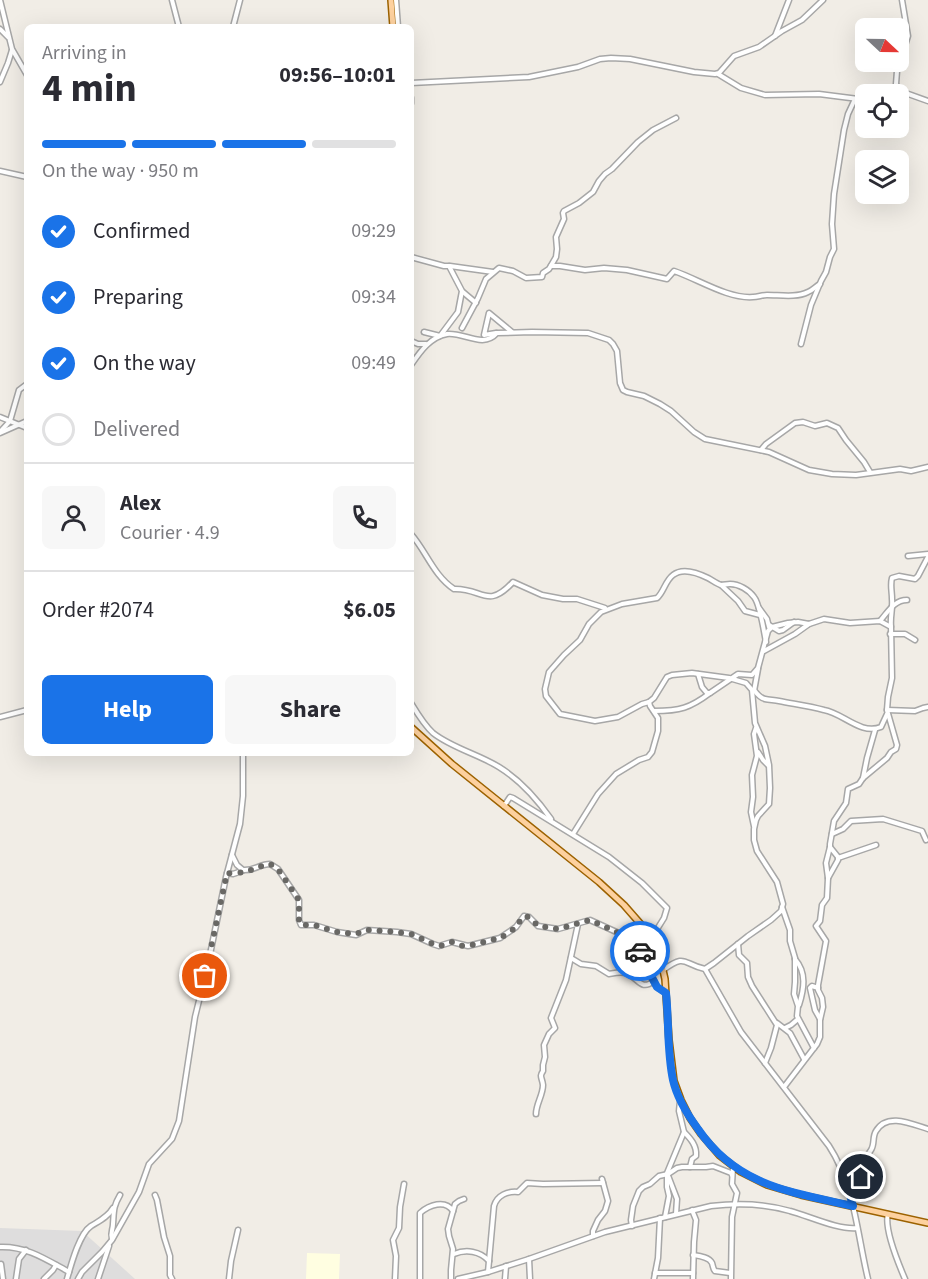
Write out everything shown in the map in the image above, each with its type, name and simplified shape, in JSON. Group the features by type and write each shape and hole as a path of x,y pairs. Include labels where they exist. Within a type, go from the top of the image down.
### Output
{"main road":[{"path":"391,0 395,24"},
{"path":"414,729 435,749 598,882 624,905 645,929 663,970 673,1077 690,1118 719,1155 733,1167 767,1185 801,1195 928,1223"}],"street":[{"path":"0,0 12,50 24,70"},
{"path":"172,0 178,24"},
{"path":"234,24 240,0"},
{"path":"395,24 396,0"},
{"path":"775,36 789,0"},
{"path":"718,74 734,56 759,47 802,20 823,0"},
{"path":"896,84 897,69 908,37 902,0"},
{"path":"0,16 3,9"},
{"path":"0,29 9,37"},
{"path":"0,82 12,50"},
{"path":"414,83 529,77 611,58 718,74 741,88 765,95 819,94 855,99 844,130 834,194 832,224 834,249 808,315 801,344"},
{"path":"909,94 928,101"},
{"path":"462,328 486,279 499,268 513,271 525,278 542,277 556,256 556,237 564,218 564,211 593,192 605,174 638,142 653,130 676,118"},
{"path":"0,171 24,176"},
{"path":"414,257 444,266 493,273"},
{"path":"449,266 464,294 476,303"},
{"path":"551,266 585,270 604,268 627,270 667,279 674,271 717,290 752,297 805,293 820,284"},
{"path":"440,336 459,312 462,291"},
{"path":"513,333 489,313 484,335 588,333 609,340 616,349 620,383 625,391 645,396 660,404 705,439 761,450 817,472 841,475 900,469 910,471 928,467"},
{"path":"424,332 440,336"},
{"path":"414,361 427,344 445,334 480,340 493,338 497,333"},
{"path":"414,342 427,344"},
{"path":"0,433 10,421 16,395 24,386"},
{"path":"0,417 24,427"},
{"path":"0,433 24,423"},
{"path":"761,450 795,423 814,426 827,423 838,429 870,472"},
{"path":"414,538 437,572 454,589 465,589 491,597 503,592 513,582 542,595 581,600 606,609"},
{"path":"908,556 927,555"},
{"path":"573,834 598,794 616,774 652,753 658,718 648,702 648,697 658,693 669,676 698,674 729,678 746,683 764,699 825,710 866,729 882,726 887,712 892,678 890,634 892,578 899,576 915,579 927,555"},
{"path":"648,702 618,717 591,721 560,714 546,698 545,689 550,670 576,644 595,617 606,609 657,598 671,577 678,572 697,573 721,585 745,611 760,615"},
{"path":"721,585 733,584 741,587 757,600 766,642"},
{"path":"880,621 891,608 902,600 907,600"},
{"path":"754,827 758,816 768,806 770,799 769,765 765,746 756,728 753,708 758,668 770,627 759,608"},
{"path":"763,651 809,624 824,619 850,624 880,621 891,627"},
{"path":"770,627 794,622 809,624"},
{"path":"890,634 905,634 915,640"},
{"path":"654,711 672,710 696,704 729,678 738,674 752,675 758,668"},
{"path":"698,674 704,690 710,693"},
{"path":"746,683 754,690"},
{"path":"414,707 435,735 513,777 553,822"},
{"path":"887,712 915,711 928,707"},
{"path":"0,717 24,711"},
{"path":"784,1087 820,1037 823,1003 818,988 826,941 816,926 820,921 822,905 827,898 826,862 834,821 846,803 847,790 859,784 897,746 887,712"},
{"path":"705,969 771,920 781,911 782,907 783,901 777,882 757,851 754,840 751,812 752,775 757,756 754,734 756,728"},
{"path":"863,778 875,729"},
{"path":"757,750 769,765"},
{"path":"78,1279 112,1239 136,1198 149,1164 167,1146 176,1132 195,1017 243,811 243,756"},
{"path":"504,806 510,797 513,798 603,853 631,873 667,909 651,939"},
{"path":"831,835 843,829 851,821 879,819 922,831 926,840"},
{"path":"838,858 876,845"},
{"path":"830,847 838,858"},
{"path":"232,855 237,865 243,870"},
{"path":"828,878 838,858"},
{"path":"227,873 253,870 266,864 274,866 299,900 301,925 314,925 337,932 356,934 367,930 411,934 437,945 452,942 465,946 500,938 516,927 524,916 529,917 538,926 554,929 590,920 618,932 639,946 642,959 658,988 666,993"},
{"path":"782,907 790,930 790,941 795,958 794,994 798,1006"},
{"path":"536,1114 543,1087 540,1077 545,1057 544,1046 549,1034 555,1028 551,1018 566,980 578,924"},
{"path":"738,943 739,955 747,963 752,986 776,1022 792,1036 805,1060"},
{"path":"572,958 581,964 596,966 609,974 627,973 642,984 650,984 654,981"},
{"path":"795,958 800,965 804,987 798,1006 798,1019 814,1048"},
{"path":"663,970 679,960 705,969 741,1031 836,1158 844,1174 853,1206 868,1279"},
{"path":"818,988 810,987 815,1010 820,1020"},
{"path":"784,1029 798,1019"},
{"path":"765,1063 770,1053 776,1022"},
{"path":"793,1024 802,1025"},
{"path":"681,1100 679,1111 684,1132 696,1149 696,1156 692,1159 690,1167"},
{"path":"850,1195 858,1190 865,1156 871,1150 874,1135 880,1126 889,1120 928,1129"},
{"path":"654,1279 663,1218 669,1196 667,1174 684,1132"},
{"path":"632,1226 633,1206 641,1188 659,1176 679,1167 713,1166 732,1175"},
{"path":"731,1279 732,1216 737,1193 732,1184 733,1167"},
{"path":"667,1174 675,1190 676,1214"},
{"path":"488,1272 495,1202 506,1193 518,1192 527,1183 603,1181 608,1196 608,1205 598,1220 593,1236"},
{"path":"395,1279 396,1253 393,1240 399,1228 404,1184"},
{"path":"67,1279 79,1244 88,1230 108,1215 120,1195"},
{"path":"154,1195 157,1200 165,1245 170,1256 172,1279"},
{"path":"451,1279 453,1246 448,1232 457,1202 464,1199"},
{"path":"420,1279 420,1213 426,1208 442,1204 453,1211"},
{"path":"458,1279 529,1259 593,1236 718,1205 777,1208 844,1227 857,1228"},
{"path":"98,1279 112,1239 113,1208"},
{"path":"692,1210 696,1220 693,1279"},
{"path":"888,1214 886,1220 892,1245 906,1279"},
{"path":"230,1279 231,1261 238,1230"},
{"path":"0,1247 26,1250 69,1272"},
{"path":"16,1279 19,1258 26,1250"},
{"path":"453,1255 456,1252 477,1253 489,1261"},
{"path":"693,1255 708,1259 712,1262 715,1271 730,1273"},
{"path":"529,1259 531,1279"},
{"path":"0,1264 3,1279"},
{"path":"44,1279 56,1265"},
{"path":"505,1279 506,1266"},
{"path":"656,1273 693,1273"}],"shaded area":[{"path":"0,1228 82,1231 135,1279 0,1279"},
{"path":"307,1253 340,1254 339,1279 306,1279"}],"way so far":[{"path":"205,976 227,873 250,871 270,864 278,869 299,900 299,920 301,925 305,926 314,925 337,932 356,934 367,930 382,930 411,934 437,945 452,942 465,946 500,938 516,927 524,916 529,917 538,926 554,929 590,920 623,935 639,946 640,951"}],"route":[{"path":"640,951 657,987 666,993 671,1059 678,1094 692,1121 719,1155 733,1167 767,1185 853,1206 850,1195 858,1190 861,1177"}]}
